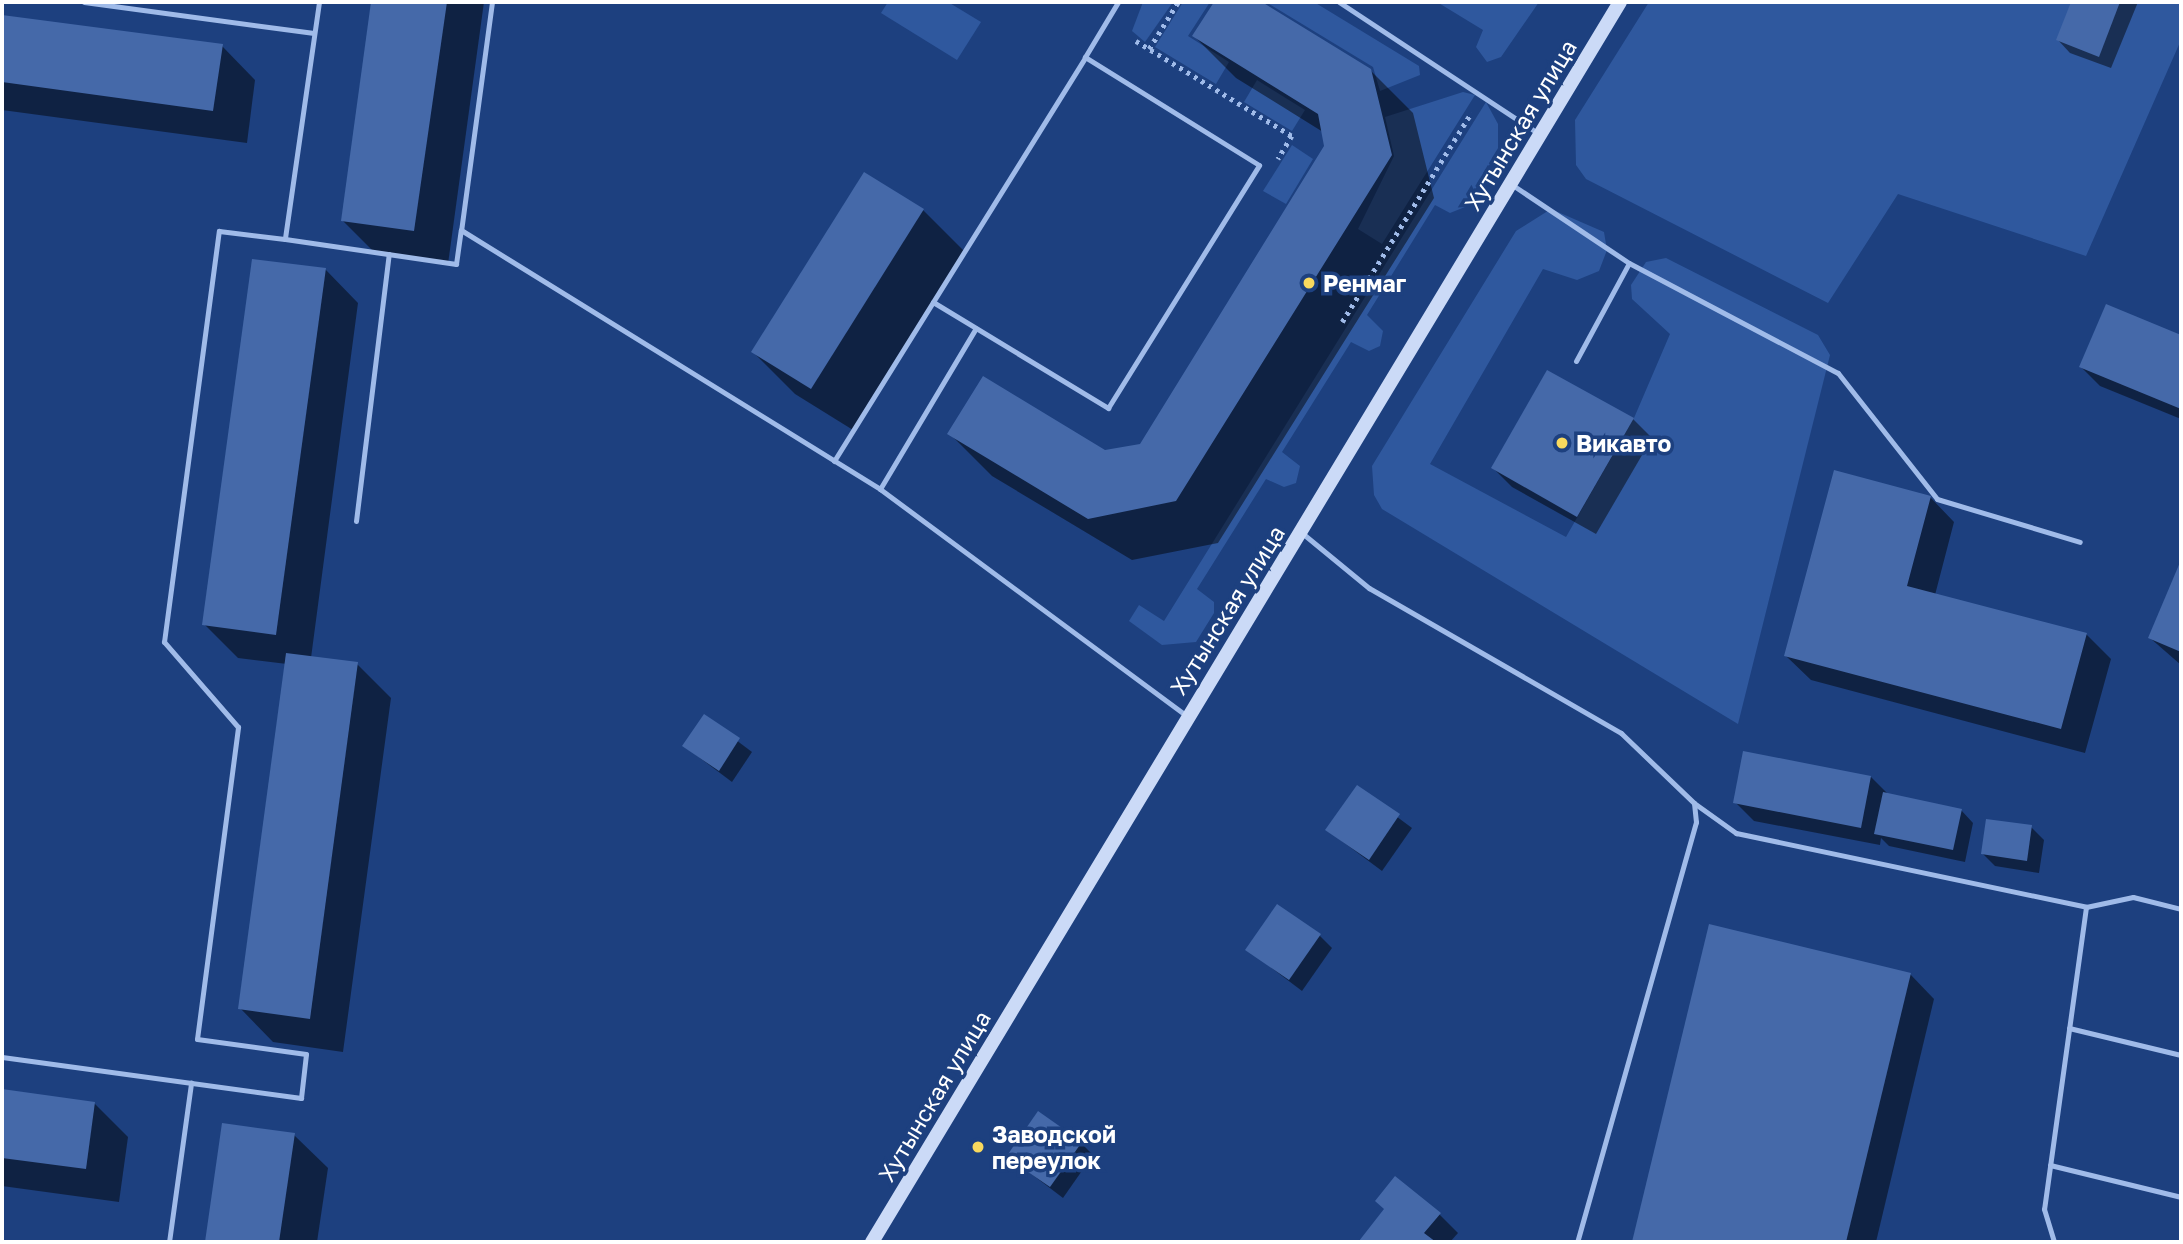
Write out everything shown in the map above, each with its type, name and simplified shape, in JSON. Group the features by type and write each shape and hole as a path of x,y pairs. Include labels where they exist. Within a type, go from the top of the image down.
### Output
{"street":[{"name":"Хутынская улица","path":"872,1242 1620,2"}],"lane":[{"path":"84,2 314,33"},
{"path":"285,239 319,2"},
{"path":"2,1057 301,1098 306,1054 197,1039 238,727 164,642 219,231 456,264 492,2"},
{"path":"834,461 1118,2"},
{"path":"1339,2 1542,135"},
{"path":"933,302 1108,408 1259,165 1085,57"},
{"path":"1511,184 1629,263 1838,373 1937,499 2080,542"},
{"path":"461,230 880,489 1188,717"},
{"path":"356,521 389,254"},
{"path":"1576,361 1629,263"},
{"path":"880,489 976,328"},
{"path":"1302,533 1369,589 1621,733 1694,803 1736,833 2086,907 2133,897 2181,909"},
{"path":"1577,1242 1696,821 1694,803"},
{"path":"2054,1242 2044,1209 2086,907"},
{"path":"2069,1028 2181,1055"},
{"path":"169,1242 191,1083"},
{"path":"2050,1165 2181,1197"}],"path":[{"path":"1149,49 1178,2"},
{"path":"1473,2 1492,2"},
{"path":"1136,41 1292,136 1272,169"},
{"path":"1342,322 1473,110"}],"shaded area":[{"path":"888,2 948,2 981,22 957,60 881,13"},
{"path":"1143,2 1173,2 1145,42 1132,31"},
{"path":"1183,2 1210,2 1188,36 1229,62 1216,84 1155,47"},
{"path":"1266,2 1314,2 1419,66 1420,75 1380,91 1373,67"},
{"path":"1437,2 1539,2 1501,57 1487,62 1476,47 1483,30"},
{"path":"1649,2 2181,2 2181,40 2086,256 1898,194 1828,303 1586,179 1576,165 1575,120"},
{"path":"1257,80 1305,110 1292,131 1244,102"},
{"path":"1463,92 1475,95 1382,244 1358,229 1394,156 1385,117"},
{"path":"1486,102 1498,124 1498,150 1465,207 1450,213 1435,205 1367,315 1383,331 1380,346 1369,351 1351,342 1282,452 1300,466 1296,483 1284,487 1266,479 1197,589 1214,602 1214,613 1196,642 1162,645 1129,621 1139,605 1164,621"},
{"path":"1292,145 1313,159 1286,204 1263,191"},
{"path":"1551,209 1604,232 1607,250 1599,271 1577,280 1543,269 1430,464 1566,537 1634,418 1670,334 1632,299 1631,285 1646,262 1666,258 1818,335 1830,355 1738,724 1382,509 1374,495 1372,466 1516,231"}],"building":[{"path":"371,2 447,2 414,231 341,221"},
{"path":"1214,2 1262,2 1371,69 1392,155 1176,501 1088,519 947,434 983,376 1105,450 1140,444 1324,146 1318,114 1192,36"},
{"path":"2071,2 2120,2 2099,57 2056,40"},
{"path":"2,15 223,44 213,111 2,82"},
{"path":"864,172 924,209 811,389 751,352"},
{"path":"252,259 326,268 276,635 202,625"},
{"path":"2106,304 2181,335 2181,409 2079,367"},
{"name":"Викавто","path":"1547,370 1634,418 1577,517 1491,468"},
{"path":"1834,470 1931,496 1907,586 2087,633 2061,729 1784,656"},
{"path":"2181,560 2181,652 2148,638"},
{"path":"286,653 358,662 310,1019 238,1009"},
{"path":"704,714 740,738 719,771 682,746"},
{"path":"1743,751 1871,776 1861,828 1733,803"},
{"path":"1357,785 1400,814 1369,860 1325,830"},
{"path":"1883,792 1962,809 1953,850 1874,834"},
{"path":"1986,819 2032,825 2027,861 1981,854"},
{"path":"1277,904 1321,934 1289,980 1245,950"},
{"path":"1709,924 1911,973 1846,1242 1632,1242"},
{"path":"2,1089 95,1102 86,1169 2,1158"},
{"path":"1038,1111 1082,1142 1050,1187 1006,1157"},
{"path":"222,1123 295,1133 279,1242 205,1242"},
{"path":"1395,1176 1441,1213 1424,1233 1436,1242 1359,1241 1384,1209 1375,1201"}],"place":[{"name":"Ренмаг","path":"1309,283"},
{"name":"Викавто","path":"1562,443"},
{"name":"Заводской переулок","path":"978,1147"}]}
